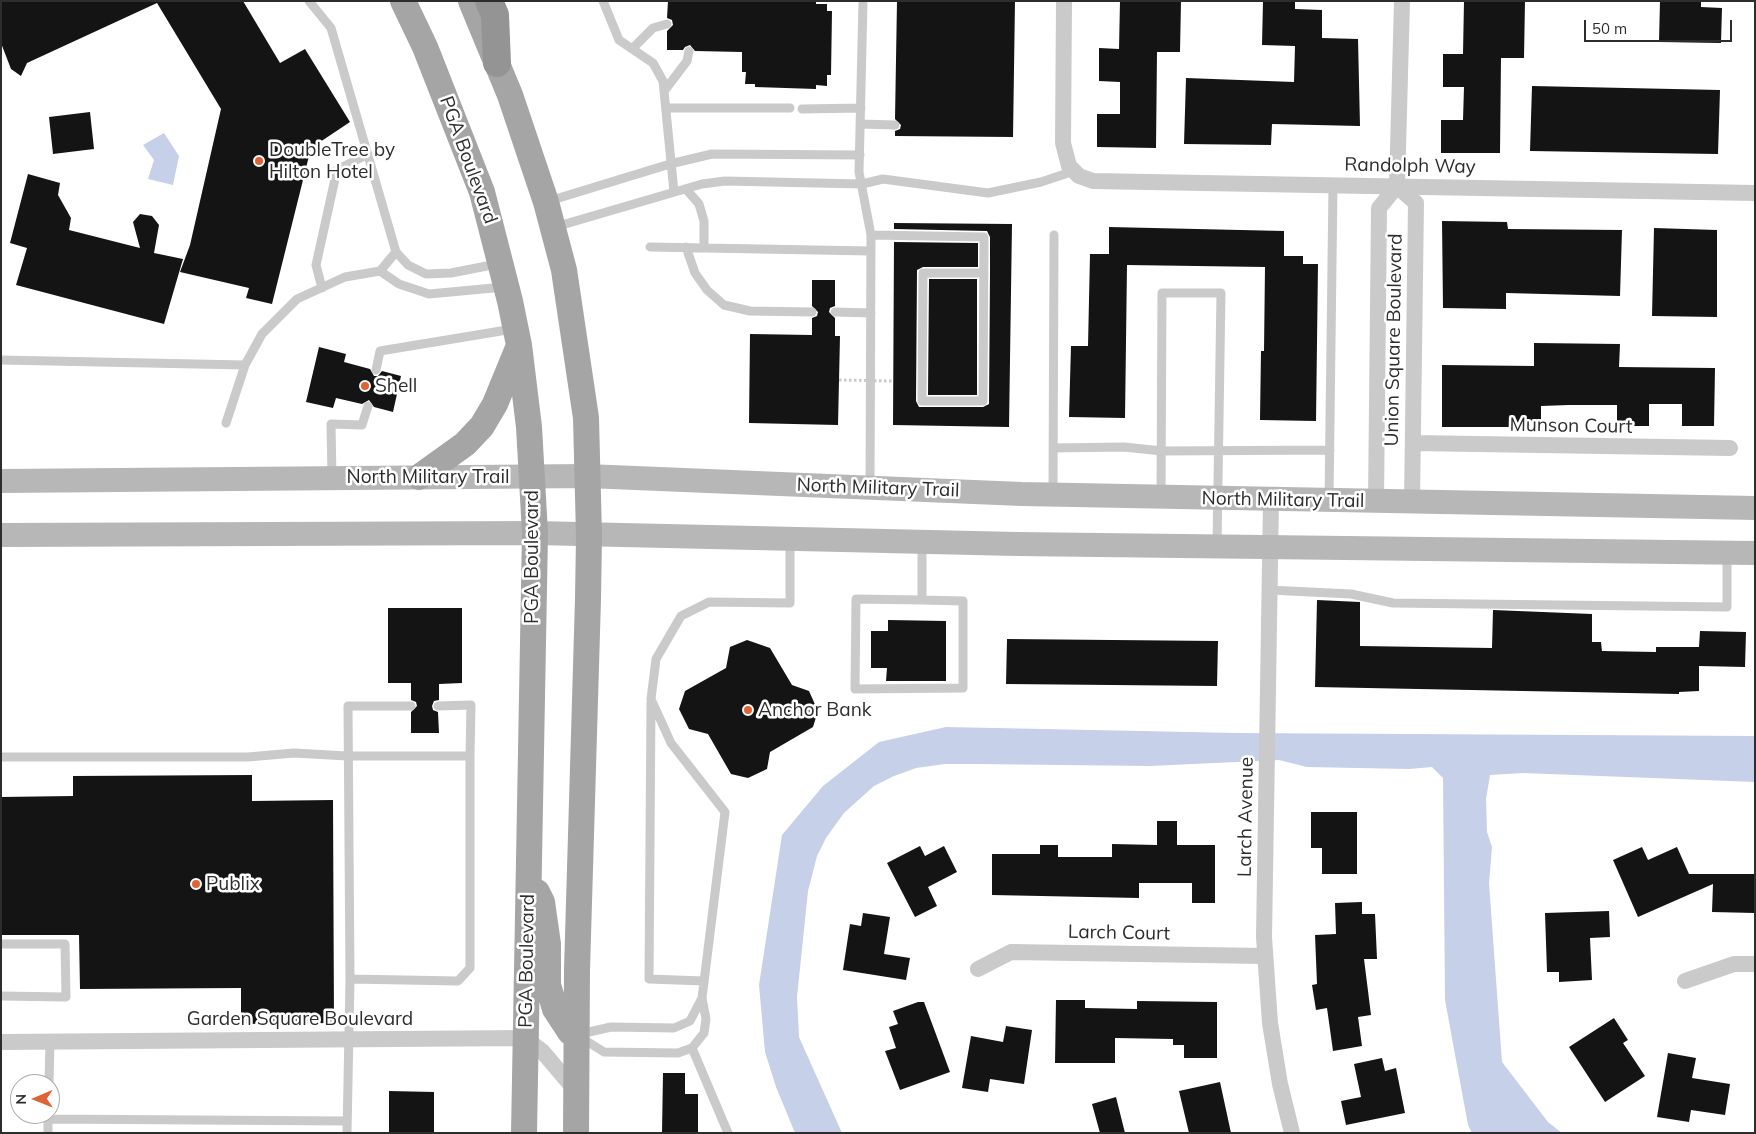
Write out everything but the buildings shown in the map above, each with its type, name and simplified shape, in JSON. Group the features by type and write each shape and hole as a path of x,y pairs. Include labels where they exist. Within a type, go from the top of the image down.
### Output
{"highway":[{"path":"489,1 495,15 497,63"}],"main road":[{"name":"PGA Boulevard","path":"403,1 425,47 482,192 505,275 517,337 529,427 535,533 524,1133"},
{"path":"471,1 497,63 546,202 564,270 586,418 589,536 576,1035 576,1133"},
{"path":"419,478 464,444 482,426 495,404 517,337"},
{"name":"North Military Trail","path":"1,481 587,476 1053,495 1755,508"},
{"path":"1,535 535,533 589,536 790,540 1755,553"},
{"path":"528,876 542,902 548,944 548,985 555,1010 570,1032 576,1035"}],"street":[{"path":"1064,1 1064,142 1072,168"},
{"path":"1397,186 1402,1"},
{"name":"Randolph Way","path":"1072,168 1079,176 1093,181 1755,192"},
{"name":"Union Square Boulevard","path":"1376,502 1379,208 1397,186 1416,203 1412,502"},
{"name":"Munson Court","path":"1412,443 1730,448"},
{"name":"Larch Avenue","path":"1271,500 1265,956 1270,1023 1280,1084 1292,1133"},
{"name":"Larch Court","path":"978,969 1011,952 1265,956"},
{"path":"1685,981 1734,964 1755,964"},
{"path":"525,1038 542,1051 576,1091"},
{"name":"Garden Square Boulevard","path":"1,1042 525,1038"}],"lane":[{"path":"309,1 332,28 396,252 408,265 426,274 505,275"},
{"path":"603,1 619,40 653,63 663,80 674,192"},
{"path":"863,1 860,155 862,184 872,235 870,488"},
{"path":"632,49 653,28 667,24"},
{"path":"665,90 687,61 689,51"},
{"path":"666,108 790,108"},
{"path":"802,108 861,108"},
{"path":"860,124 895,125"},
{"path":"322,288 316,265 336,170 368,154"},
{"path":"546,202 670,164 712,154 860,155"},
{"path":"553,228 674,192 725,181 862,184 883,179 988,193 1041,182 1072,168"},
{"path":"1329,501 1333,185"},
{"path":"686,189 698,204 704,221 704,248"},
{"path":"872,235 984,237 984,274 983,401 922,400 923,273 984,274"},
{"path":"1053,495 1054,235"},
{"path":"650,247 871,251"},
{"path":"686,247 695,273 724,306 750,312 812,312"},
{"path":"226,423 245,365 262,334 297,300 345,277 380,271 396,252"},
{"path":"380,271 399,284 429,294 505,275"},
{"path":"1161,497 1162,294 1221,293 1217,545"},
{"path":"835,312 871,313"},
{"path":"376,370 380,351 517,337"},
{"path":"1,360 245,365"},
{"path":"332,478 331,424 362,425 368,406"},
{"path":"1053,448 1124,447 1162,451 1330,450"},
{"path":"704,981 649,979 651,699 656,659 681,616 709,602 790,603 790,540"},
{"path":"922,542 922,600"},
{"path":"1269,590 1351,594 1394,602 1727,607 1727,553"},
{"path":"856,599 922,600 963,601 963,688 855,689 856,599"},
{"path":"576,1035 604,1052 678,1053 692,1048 704,1034 706,1019 702,998 726,812 671,743 651,699"},
{"path":"347,1133 350,980 348,706 411,706"},
{"path":"350,980 458,981 470,968 471,706 438,706"},
{"path":"1,757 248,757 294,753 347,756 470,756"},
{"path":"1,944 65,944 66,997 1,996"},
{"path":"576,1035 611,1027 674,1028 690,1022 702,998"},
{"path":"49,1074 50,1041"},
{"path":"692,1048 728,1133"},
{"path":"60,1117 347,1121"}],"path":[{"path":"839,380 893,381"}],"water":[{"path":"164,133 179,156 173,185 148,179 154,160 143,145"},
{"path":"946,727 1237,733 1755,736 1755,782 1523,773 1490,775 1486,799 1487,832 1492,847 1489,883 1502,1062 1548,1122 1562,1133 1472,1133 1468,1125 1445,1000 1443,778 1432,767 1409,769 1307,767 1279,760 1150,766 945,764 916,768 894,776 874,786 844,813 826,838 817,856 808,891 797,997 799,1037 842,1133 795,1133 776,1087 765,1052 759,985 782,835 823,786 879,742"}],"place":[{"name":"DoubleTree by Hilton Hotel","path":"259,161"},
{"name":"Shell","path":"365,386"},
{"name":"Anchor Bank","path":"748,710"},
{"name":"Publix","path":"196,884"}]}
